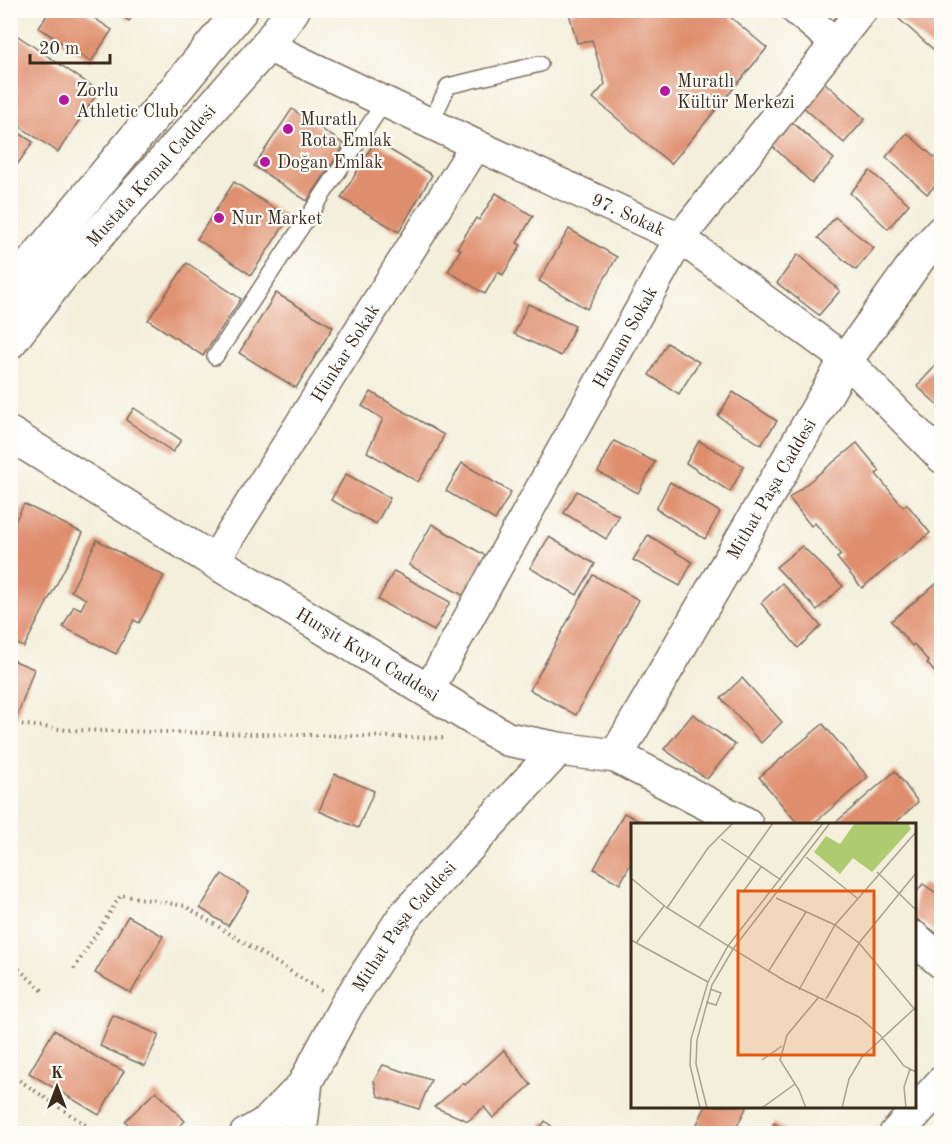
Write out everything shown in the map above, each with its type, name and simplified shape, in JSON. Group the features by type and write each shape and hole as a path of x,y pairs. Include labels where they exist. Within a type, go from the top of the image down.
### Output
{"street":[{"name":"Mustafa Kemal Caddesi","path":"10,290 241,10"},
{"name":"Mustafa Kemal Caddesi","path":"10,342 62,275 267,46 293,10"},
{"path":"796,10 836,43"},
{"name":"Hamam Sokak","path":"428,691 680,238 862,10"},
{"name":"97. Sokak","path":"267,46 680,238 846,360 942,458"},
{"name":"Hünkar Sokak","path":"214,561 476,145"},
{"name":"Mithat Paşa Caddesi","path":"616,756 846,360 921,255 942,232"},
{"name":"Hurşit Kuyu Caddesi","path":"10,434 507,739 558,749 616,756 742,823"},
{"name":"Mithat Paşa Caddesi","path":"300,1134 306,1081 346,1006 403,918 558,749"},
{"path":"916,939 942,962"},
{"path":"245,1134 267,1120 306,1081"},
{"path":"896,1134 942,1083"}],"lane":[{"path":"430,123 448,86 540,64"},
{"path":"215,357 385,102"}],"path":[{"path":"10,723 80,730 448,738"},
{"path":"74,969 121,895 185,906 346,1006"},
{"path":"10,961 44,992"},
{"path":"10,1073 99,1134"}],"building":[{"path":"50,10 82,10 112,30 91,62 39,28"},
{"path":"115,10 137,10 129,21"},
{"name":"Muratlı Kültür Merkezi","path":"576,10 722,10 767,48 671,164 593,98 605,84 592,40 577,43 569,13"},
{"path":"908,10 936,10 942,15 942,57 899,19"},
{"path":"15,34 99,91 58,152 10,120 10,41"},
{"path":"824,82 865,119 844,143 802,106"},
{"path":"292,109 345,145 307,201 254,166"},
{"path":"792,122 834,159 812,183 771,145"},
{"path":"10,127 33,142 10,175"},
{"path":"907,133 942,164 942,179 927,194 886,157"},
{"path":"375,141 432,175 399,232 341,198"},
{"path":"870,171 909,204 888,229 850,193"},
{"path":"234,182 289,218 251,275 197,239"},
{"path":"496,193 533,216 517,243 521,245 503,275 498,272 485,294 448,271 461,249 457,248 476,218 479,220"},
{"path":"835,217 874,248 856,270 818,238"},
{"path":"569,229 617,257 587,309 539,281"},
{"path":"798,254 840,291 819,315 777,283"},
{"path":"187,263 241,299 203,356 148,320"},
{"path":"276,293 333,327 296,388 239,353"},
{"path":"528,304 575,326 561,356 514,334"},
{"path":"667,343 699,362 679,394 649,375"},
{"path":"942,359 942,409 917,386"},
{"path":"371,392 444,435 418,482 367,452 383,419 362,406"},
{"path":"733,392 777,421 761,445 718,416"},
{"path":"134,408 181,440 173,452 126,420"},
{"path":"614,441 655,462 638,493 598,472"},
{"path":"699,441 744,466 730,492 686,463"},
{"path":"857,443 880,471 876,474 903,507 907,504 930,533 862,588 837,558 841,555 815,523 811,526 789,498"},
{"path":"462,463 511,492 495,520 446,491"},
{"path":"346,474 390,498 376,524 331,500"},
{"path":"670,482 720,512 705,539 656,509"},
{"path":"577,491 619,516 606,539 564,513"},
{"path":"24,504 83,533 24,647 10,641 10,531"},
{"path":"432,524 486,556 464,596 409,565"},
{"path":"648,535 692,562 680,586 633,560"},
{"path":"549,537 595,564 577,595 530,568"},
{"path":"97,540 164,576 139,623 134,620 116,654 63,627 74,606 81,609 86,599 71,591"},
{"path":"802,546 843,586 817,610 776,567"},
{"path":"394,571 450,602 434,631 378,600"},
{"path":"593,575 639,600 576,715 530,690"},
{"path":"942,579 942,681 914,644 912,646 891,621"},
{"path":"782,583 821,626 798,648 761,603"},
{"path":"10,659 34,669 17,717 10,714"},
{"path":"742,678 782,722 761,743 721,698"},
{"path":"693,714 735,745 707,779 664,749"},
{"path":"823,724 868,777 814,823 797,823 759,777"},
{"path":"895,771 918,802 895,823 835,823"},
{"path":"335,774 374,791 358,828 319,811"},
{"path":"624,813 643,823 631,823 631,863 620,884 594,869"},
{"path":"222,874 249,892 228,926 200,908"},
{"path":"923,884 942,897 942,937 916,918 916,893"},
{"path":"128,916 163,936 131,993 95,973"},
{"path":"113,1015 159,1035 145,1066 100,1046"},
{"path":"54,1030 101,1060 124,1071 99,1115 29,1073"},
{"path":"504,1050 531,1085 493,1118 484,1107 468,1121 434,1107 463,1083 465,1085"},
{"path":"383,1065 431,1080 419,1109 378,1096 374,1081"},
{"path":"156,1091 185,1121 171,1134 137,1134 125,1121"},
{"path":"705,1108 746,1108 733,1134 696,1134 693,1132"},
{"path":"545,1121 561,1134 536,1134"},
{"path":"774,1123 791,1134 768,1134"}],"place":[{"name":"Muratlı Kültür Merkezi","path":"665,91"},
{"name":"Zorlu Athletic Club","path":"64,100"},
{"name":"Muratlı Rota Emlak","path":"288,129"},
{"name":"Doğan Emlak","path":"265,162"},
{"name":"Nur Market","path":"219,218"}]}
